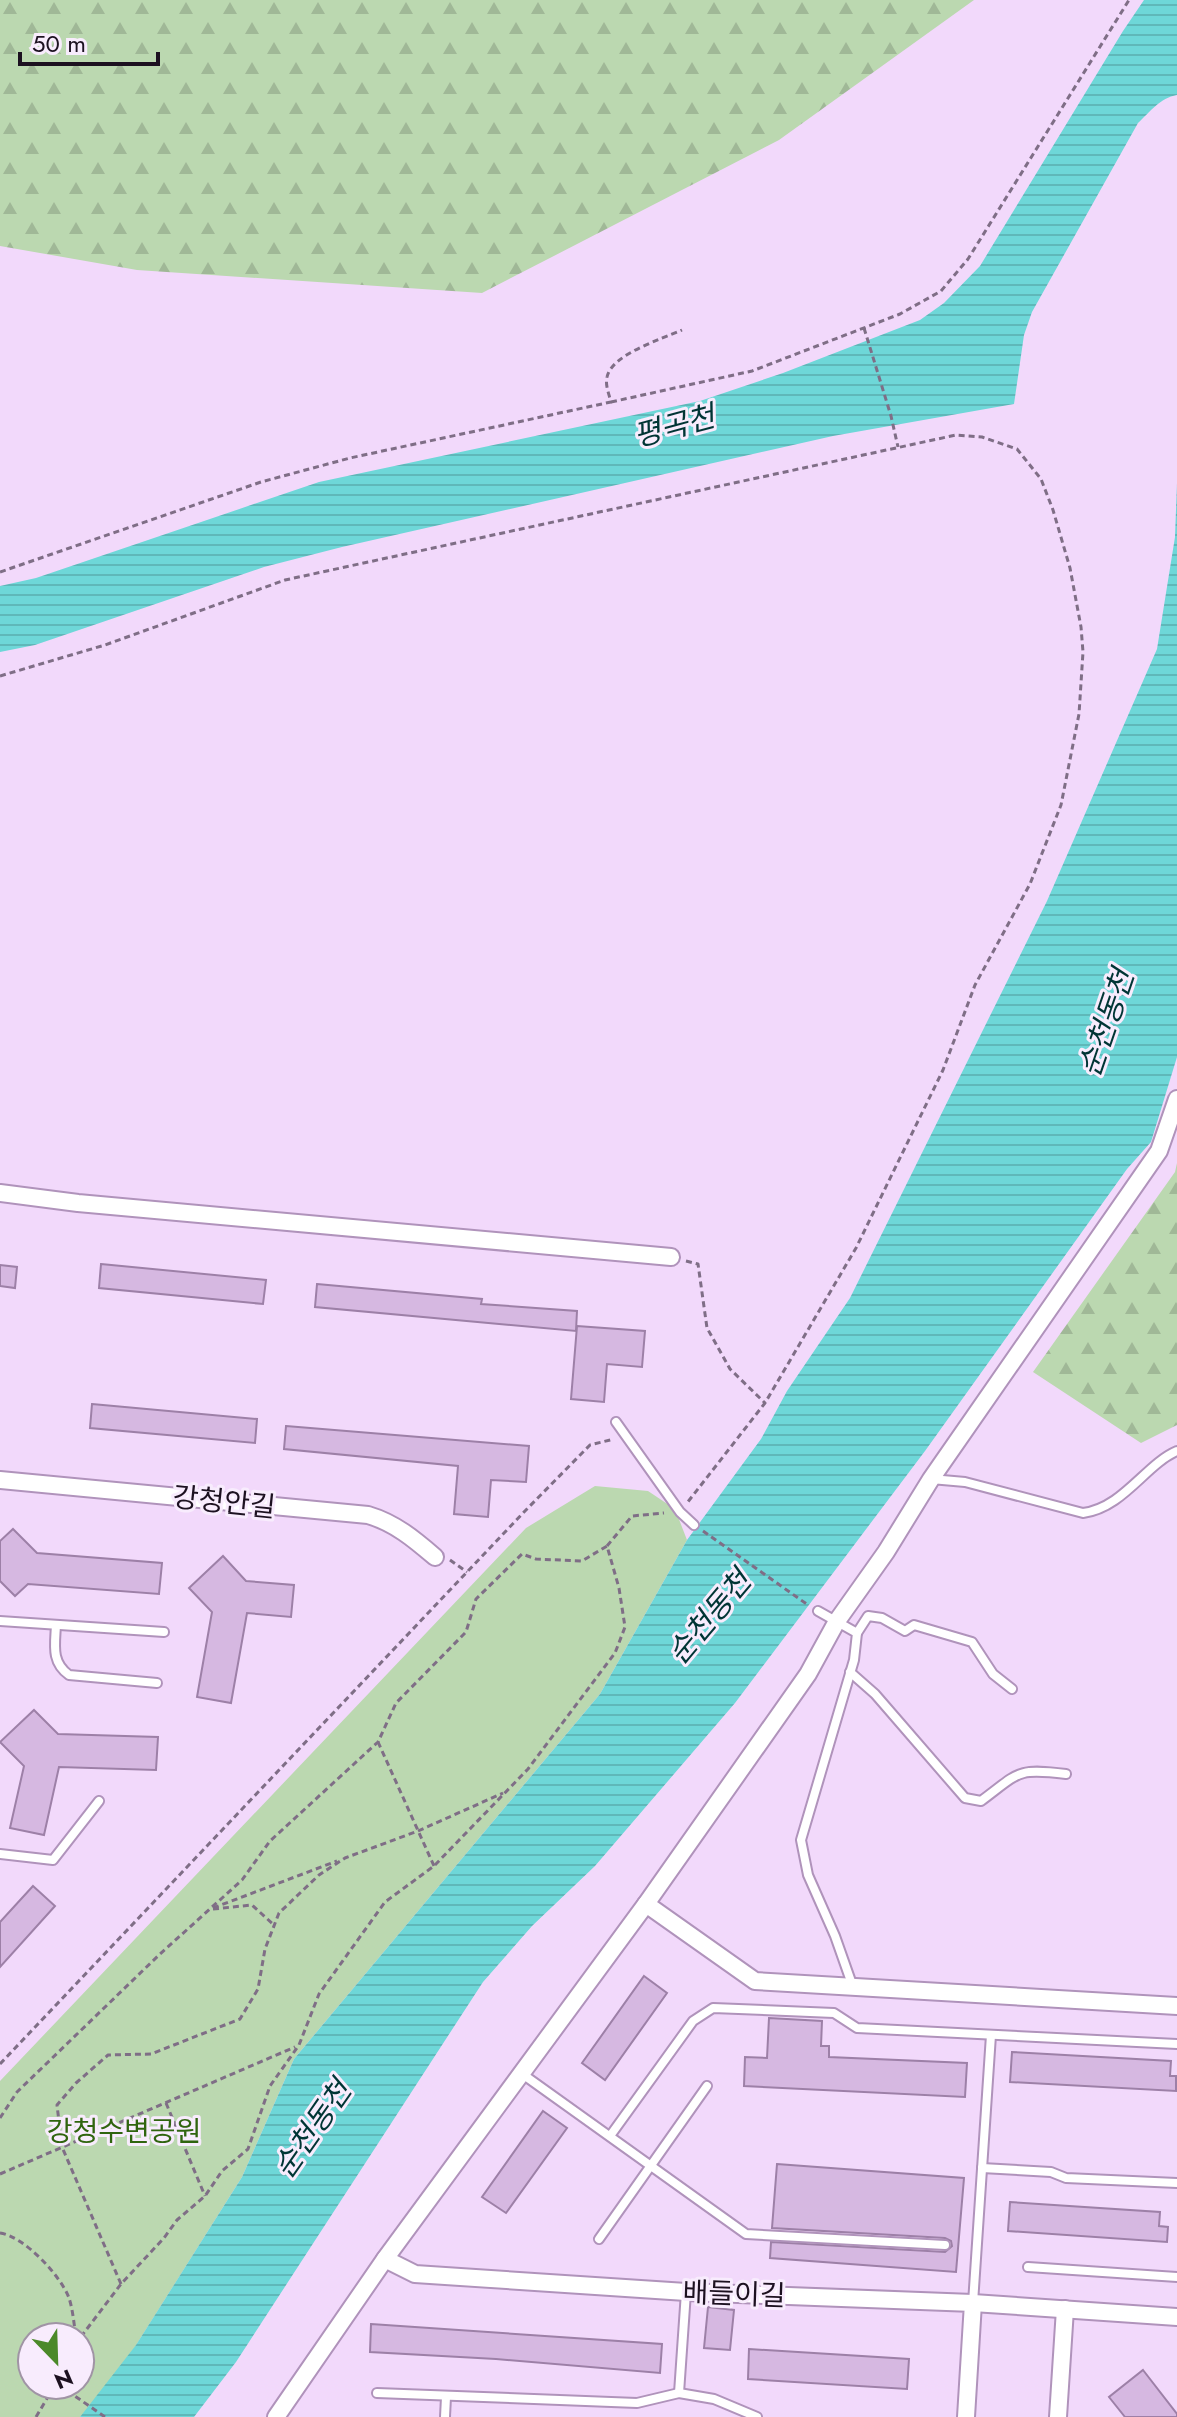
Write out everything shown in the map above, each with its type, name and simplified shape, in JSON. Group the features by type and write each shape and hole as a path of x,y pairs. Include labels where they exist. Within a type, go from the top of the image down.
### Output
{"street":[{"path":"276,2417 385,2259 646,1904 808,1674 837,1621 886,1552 931,1479 1159,1151 1177,1099"},
{"path":"0,1193 78,1203 671,1257"},
{"name":"강청안길","path":"0,1480 368,1515 389,1522 407,1533 435,1557"},
{"path":"646,1904 755,1981 1177,2006"},
{"name":"배들이길","path":"385,2259 415,2274 686,2292 973,2303 1177,2317"},
{"path":"966,2417 973,2303"},
{"path":"1058,2417 1065,2309"}],"lane":[{"path":"616,1422 680,1512 694,1525"},
{"path":"931,1479 965,1482 1083,1513 1096,1511 1177,1451"},
{"path":"818,1611 857,1633"},
{"path":"853,1988 835,1936 808,1875 801,1840 850,1672 857,1633 868,1616 882,1618 905,1631 914,1625 972,1642 993,1674 1012,1689"},
{"path":"0,1621 164,1632"},
{"path":"56,1625 54,1652 59,1667 69,1675 157,1683"},
{"path":"850,1672 875,1694 965,1798 981,1801 1009,1779 1025,1771 1066,1774"},
{"path":"0,1854 53,1860 99,1801"},
{"path":"610,2136 693,2021 713,2008 834,2013 857,2028 1177,2044"},
{"path":"973,2303 991,2035"},
{"path":"521,2072 746,2234 945,2245"},
{"path":"599,2239 707,2086"},
{"path":"982,2168 1051,2172 1066,2178 1177,2183"},
{"path":"1028,2267 1177,2277"},
{"path":"679,2393 686,2292"},
{"path":"377,2393 637,2403 679,2393 714,2399 757,2417"},
{"path":"445,2417 446,2397"}],"path":[{"path":"0,572 276,478 350,458 752,371 900,314 941,291 968,259 1129,0"},
{"path":"864,328 898,447"},
{"path":"611,402 606,382 607,374 616,362 682,330"},
{"path":"0,676 105,645 285,580 956,435 982,437 1017,449 1041,479 1070,568 1081,627 1079,714 1061,805 1030,884 975,985 943,1070 856,1248 765,1403 680,1512 632,1516 607,1546 582,1561 536,1559 522,1554 476,1599 466,1632 396,1703 378,1742 270,1841 242,1880 17,2092 0,2118"},
{"path":"671,1257 698,1264 707,1328 730,1369 765,1403"},
{"path":"0,2064 590,1445 628,1436"},
{"path":"694,1525 818,1611"},
{"path":"91,2321 177,2220 205,2196 222,2171 248,2149 270,2086 299,2045 319,1994 385,1902 434,1866 528,1769 615,1653 625,1627 619,1588 607,1546"},
{"path":"378,1742 434,1866"},
{"path":"210,1910 418,1831 505,1792"},
{"path":"121,2284 62,2147 57,2105 76,2083 108,2055 151,2054 240,2019 258,1989 265,1949 279,1913 319,1875 345,1858"},
{"path":"210,1910 252,1905 274,1925"},
{"path":"0,2174 299,2045"},
{"path":"166,2102 205,2196"},
{"path":"0,2233 8,2234 45,2262 68,2297 74,2321"},
{"path":"81,2401 105,2417"}],"green space":[{"path":"0,0 974,0 779,140 482,293 137,270 0,246"},
{"path":"1177,1163 1177,1425 1141,1443 1033,1372 1175,1172"},
{"name":"강청수변공원","path":"595,1486 648,1491 675,1509 687,1540 600,1694 294,2059 242,2177 133,2350 96,2399 96,2321 16,2321 16,2401 95,2401 80,2417 0,2417 0,2081 526,1528"}],"water":[{"name":"평곡천","path":"1144,0 1177,0 1177,95 1160,102 1138,123 1032,312 1024,335 1014,404 833,436 342,547 264,567 35,645 0,652 0,586 36,578 319,482 700,401 783,373 920,320 944,303 980,266"},
{"name":"순천동천","path":"1177,483 1177,1057 1151,1142 1127,1169 925,1451 735,1703 595,1866 532,1926 483,1982 236,2362 194,2417 80,2417 92,2401 96,2401 96,2396 136,2345 242,2177 294,2059 600,1694 687,1540 761,1439 787,1391 850,1298 1047,901 1157,649 1175,537"}],"building":[{"path":"101,1264 266,1280 263,1304 99,1288"},
{"path":"0,1265 17,1267 15,1288 0,1286"},
{"path":"317,1284 482,1299 481,1304 577,1311 576,1331 315,1307"},
{"path":"577,1326 645,1331 642,1367 607,1364 604,1402 571,1399"},
{"path":"92,1404 257,1419 255,1443 90,1428"},
{"path":"286,1426 529,1446 526,1482 491,1480 488,1517 454,1514 458,1466 284,1449"},
{"path":"13,1529 37,1553 162,1563 159,1594 28,1584 15,1596 0,1581 0,1541"},
{"path":"223,1556 246,1581 294,1585 291,1617 247,1613 231,1703 197,1697 212,1612 189,1588"},
{"path":"34,1710 58,1734 158,1737 156,1770 59,1767 44,1835 10,1828 24,1766 0,1742"},
{"path":"33,1886 55,1906 0,1967 0,1922"},
{"path":"644,1976 667,1993 605,2080 582,2063"},
{"path":"769,2018 822,2021 821,2046 829,2046 829,2057 967,2063 965,2097 744,2086 745,2057 767,2058"},
{"path":"1012,2052 1171,2061 1170,2076 1176,2076 1176,2091 1010,2082"},
{"path":"543,2111 567,2128 506,2213 482,2197"},
{"path":"777,2164 964,2178 956,2272 770,2258 771,2242 945,2252 952,2246 951,2241 945,2238 772,2228"},
{"path":"1010,2202 1160,2212 1159,2226 1168,2227 1167,2242 1008,2231"},
{"path":"708,2307 734,2310 730,2350 704,2348"},
{"path":"371,2324 662,2344 660,2373 370,2352"},
{"path":"749,2349 909,2359 907,2389 748,2379"},
{"path":"1143,2370 1177,2417 1125,2417 1109,2397"}]}
